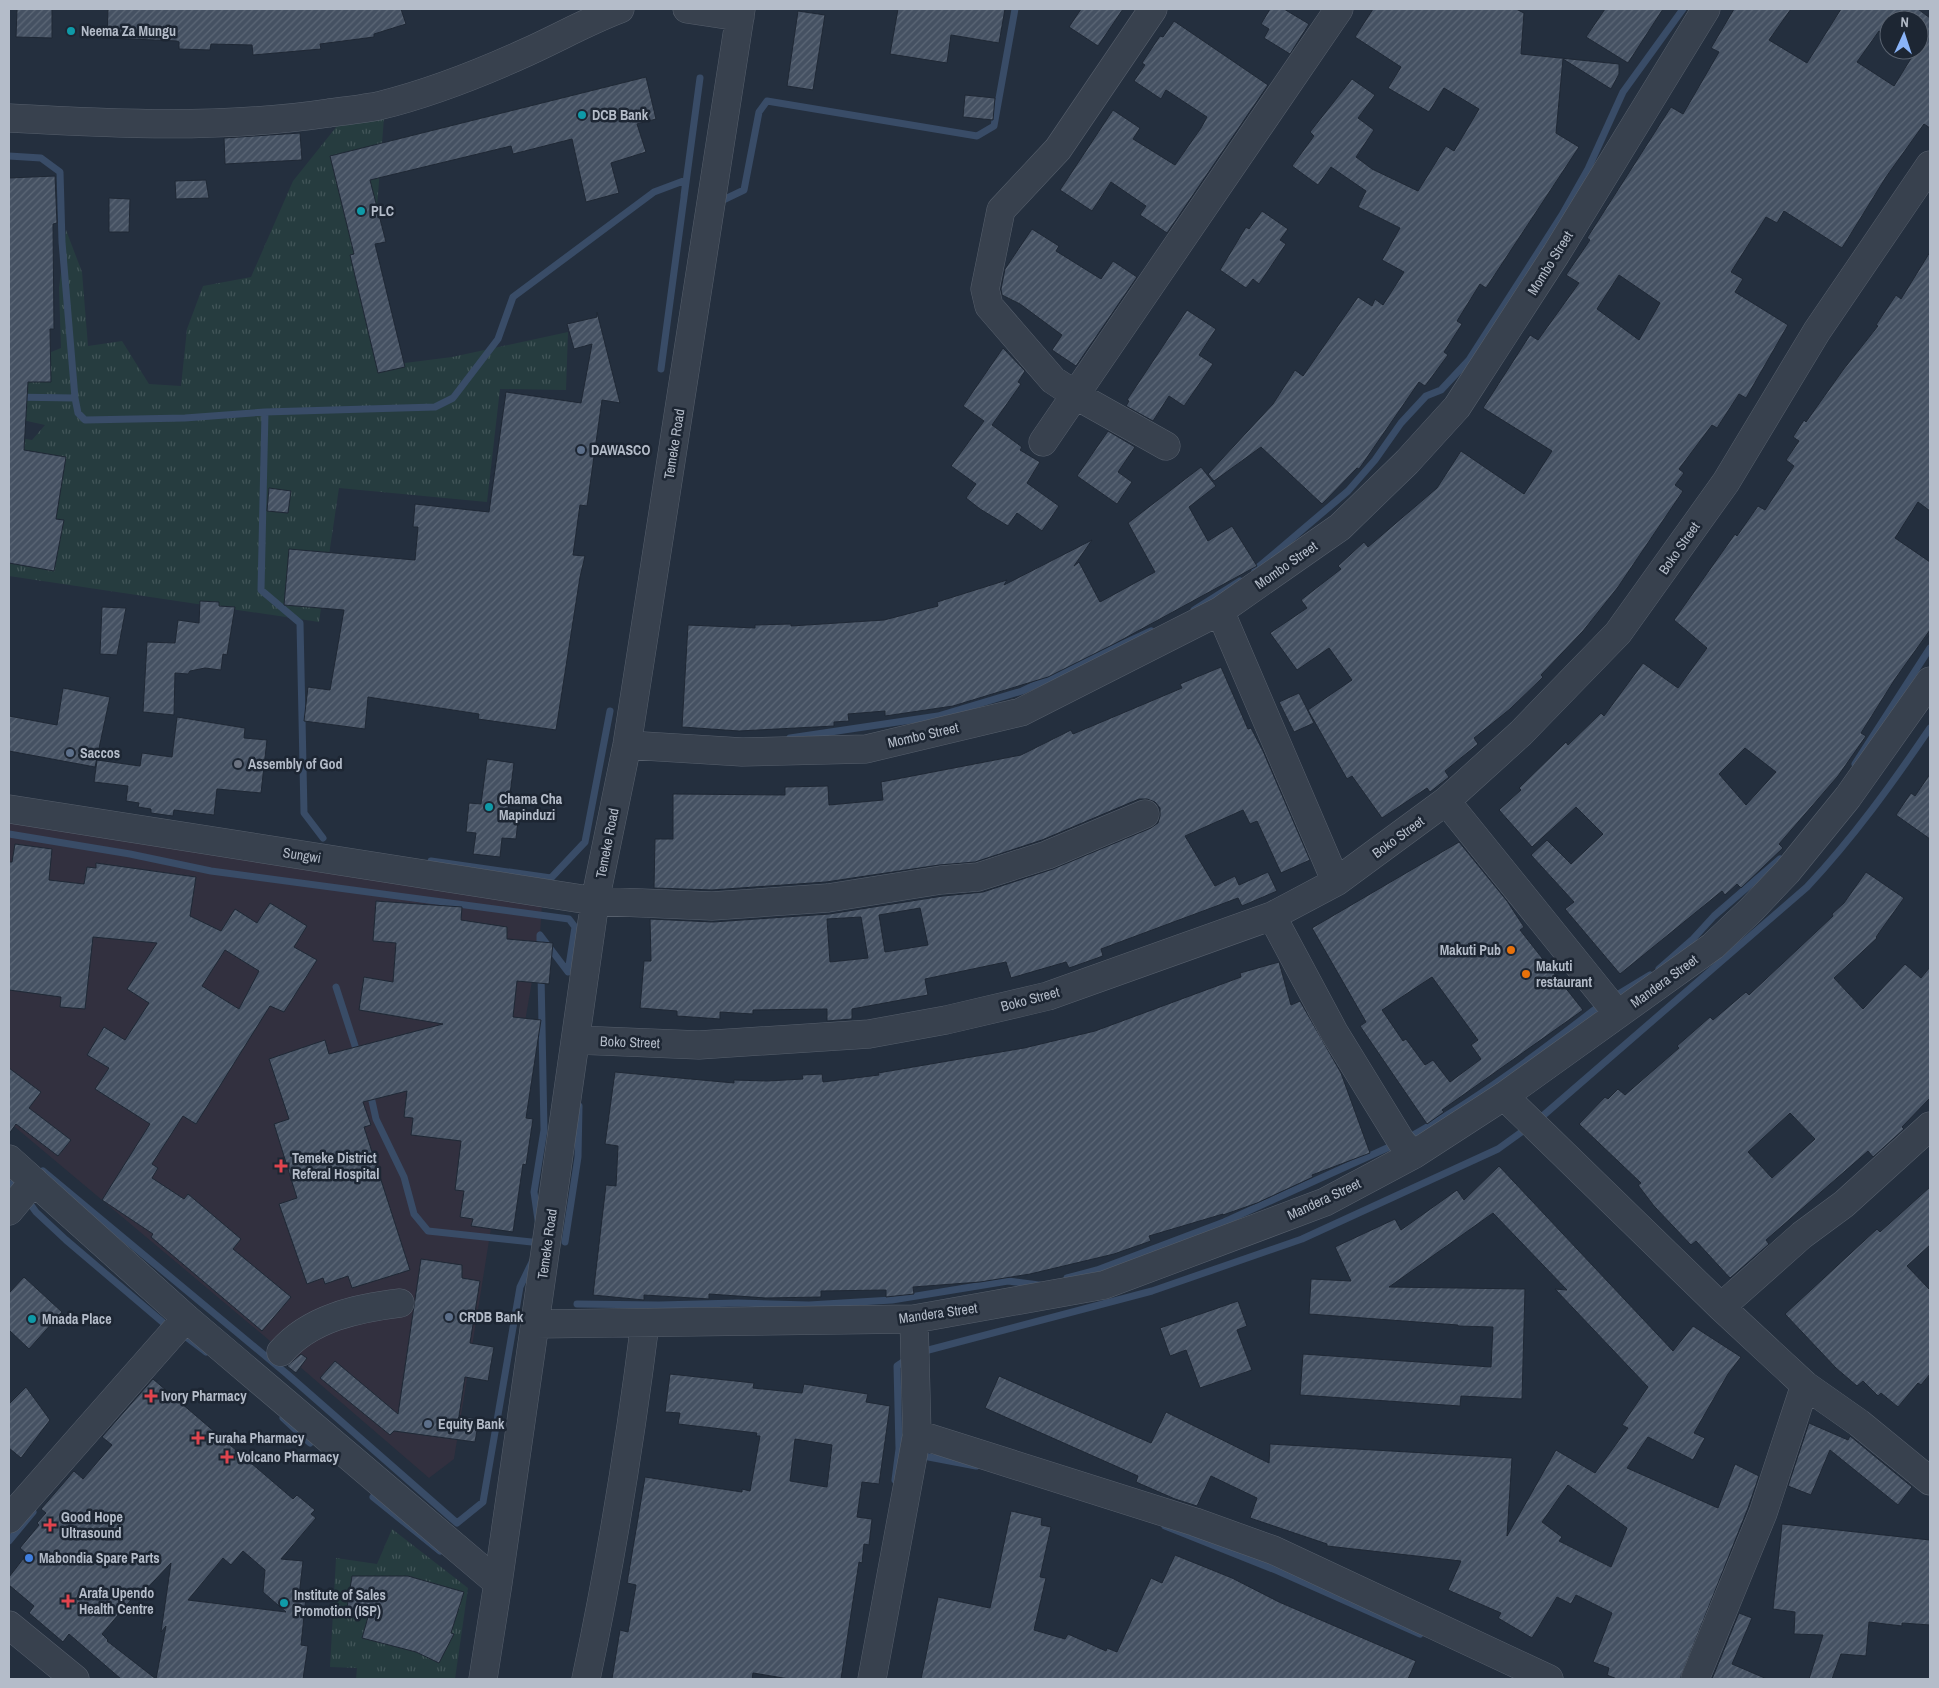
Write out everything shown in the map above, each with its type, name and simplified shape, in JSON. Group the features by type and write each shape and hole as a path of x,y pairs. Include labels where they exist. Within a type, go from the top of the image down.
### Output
{"street":[{"path":"9,118 114,124 232,123 287,120 378,106 449,82 518,55 587,21 620,9"},
{"path":"688,9 741,13"},
{"path":"1153,9 1058,149 1001,210 985,289 990,306 1053,380 1077,396 1166,446"},
{"path":"1043,442 1077,396 1338,9"},
{"name":"Mombo Street","path":"627,745 742,752 866,749 1021,712 1220,611 1340,527 1408,462 1457,407 1556,254 1706,9"},
{"name":"Temeke Road","path":"483,1679 596,901 627,745 741,13"},
{"name":"Boko Street","path":"576,1040 699,1045 869,1034 917,1025 1048,996 1272,916 1336,882 1446,801 1521,733 1618,633 1726,482 1817,331 1930,165"},
{"path":"1220,611 1336,882"},
{"name":"Mandera Street","path":"536,1324 914,1319 1104,1285 1324,1202 1412,1155 1504,1096 1712,946 1752,910 1788,872 1848,797 1930,681"},
{"path":"1446,801 1618,1014"},
{"name":"Sungwi","path":"9,809 596,901 712,906 828,898 978,876 1047,855 1144,814"},
{"path":"1272,916 1334,1032 1401,1141 1412,1155"},
{"path":"1504,1096 1721,1307 1805,1384 1858,1423 1930,1481"},
{"path":"1721,1307 1802,1235 1844,1204 1930,1126"},
{"path":"9,1159 186,1318 498,1583"},
{"path":"9,1211 34,1181"},
{"path":"281,1352 290,1342 338,1314 367,1307 400,1303"},
{"path":"9,1519 186,1318"},
{"path":"872,1679 917,1434 914,1319"},
{"path":"586,1679 600,1616 632,1432 645,1323"},
{"path":"1695,1679 1763,1513 1805,1384"},
{"path":"917,1434 1194,1522 1273,1550 1548,1679"},
{"path":"9,1626 75,1679"}],"shaded area":[{"name":"Temeke District Referal Hospital","path":"9,801 543,889 540,935 454,1459 429,1478 263,1335 9,1122"}],"green space":[{"path":"384,118 368,321 381,366 452,357 568,332 566,390 500,389 487,502 339,488 319,622 9,576 9,436 32,440 45,425 9,417 9,369 61,348 59,288 66,230 82,272 88,346 122,341 149,384 181,386 187,329 203,286 251,277 293,181 341,121"},
{"path":"392,1529 468,1588 455,1679 356,1679 357,1668 330,1667 336,1558 377,1564"}],"building":[{"path":"17,9 52,9 52,38 16,37"},
{"path":"108,9 401,9 406,24 374,34 374,37 320,44 321,49 253,55 252,45 211,44 210,50 179,49 179,42 177,41 107,38"},
{"path":"898,9 1005,9 999,43 951,35 947,63 890,54"},
{"path":"1081,9 1123,9 1098,46 1069,27"},
{"path":"1270,9 1284,9 1309,24 1290,54 1264,38 1269,29 1261,24"},
{"path":"1373,9 1516,9 1524,13 1521,54 1619,64 1619,74 1611,89 1563,59 1556,133 1579,147 1486,288 1480,284 1457,321 1462,324 1444,352 1448,355 1425,386 1419,382 1359,469 1357,468 1322,504 1261,447 1214,481 1208,474 1273,404 1295,370 1303,376 1358,297 1372,306 1375,299 1383,305 1404,272 1382,260 1400,228 1358,207 1366,191 1331,167 1318,185 1292,166 1314,136 1310,132 1352,79 1375,95 1358,118 1374,130 1356,157 1372,169 1418,191 1446,146 1454,151 1479,109 1444,88 1429,112 1388,88 1401,67 1355,37"},
{"path":"1605,9 1663,9 1628,63 1586,37"},
{"path":"1734,9 1791,9 1769,40 1807,63 1841,9 1918,9 1919,10 1879,10 1879,31 1857,62 1894,86 1910,60 1929,60 1930,18 1930,128 1924,124 1886,177 1842,248 1784,211 1777,223 1766,217 1731,272 1743,279 1735,292 1788,325 1746,398 1739,394 1717,428 1712,425 1679,469 1684,473 1675,485 1683,491 1618,587 1583,631 1541,675 1543,677 1510,709 1474,738 1478,744 1445,771 1449,777 1430,792 1427,788 1382,818 1352,776 1347,779 1308,710 1352,680 1329,648 1297,670 1270,633 1307,608 1301,600 1341,569 1338,566 1364,542 1368,547 1437,488 1461,451 1524,494 1552,451 1483,408 1530,335 1538,340 1579,283 1566,275 1590,240 1587,238 1671,107 1683,114 1719,52 1711,48","holes":["1619,275 1660,303 1639,340 1597,309"]},
{"path":"798,11 825,15 813,90 787,86"},
{"path":"1174,21 1268,85 1167,233 1140,215 1146,206 1111,182 1092,211 1060,190 1113,110 1140,128 1133,139 1175,165 1201,128 1207,117 1166,90 1161,99 1134,81 1145,65 1142,63 1160,36 1163,37"},
{"path":"646,77 656,119 637,124 646,152 611,163 619,193 586,202 572,139 513,154 511,146 370,180 386,242 375,244 405,367 378,373 350,255 354,254 330,156"},
{"path":"965,95 995,98 993,120 963,117"},
{"path":"300,133 302,160 225,164 224,138"},
{"path":"55,176 57,223 53,224 54,329 50,329 51,382 28,382 24,450 66,457 56,519 64,520 54,571 9,563 9,178"},
{"path":"206,180 209,198 176,199 175,181"},
{"path":"109,198 130,199 129,232 109,232"},
{"path":"1262,211 1288,229 1280,240 1286,244 1259,284 1253,279 1246,288 1220,270 1246,227 1249,229"},
{"path":"1032,229 1059,246 1056,251 1101,279 1113,261 1137,277 1076,366 1052,350 1062,335 1020,304 1002,295 1001,289 1005,269"},
{"path":"1930,252 1930,511 1918,502 1895,538 1930,562 1930,630 1895,679 1861,733 1866,736 1838,776 1779,844 1783,848 1741,888 1737,884 1725,895 1722,891 1620,974 1565,909 1574,902 1531,855 1547,840 1571,864 1603,834 1576,807 1532,847 1499,810 1521,790 1519,788 1566,742 1568,745 1601,713 1604,716 1643,663 1678,688 1707,648 1674,620 1735,534 1737,536 1758,506 1765,510 1794,466 1786,460 1799,441 1793,437 1804,420 1806,422 1843,370 1878,326 1876,325 1896,295 1901,299","holes":["1745,748 1776,772 1746,805 1719,774"]},
{"path":"1187,310 1216,329 1199,355 1213,364 1184,406 1169,396 1153,421 1126,406 1129,401 1127,400"},
{"path":"597,312 620,403 602,400 587,506 580,505 573,555 585,556 556,730 478,719 479,714 368,697 365,729 304,721 308,687 330,690 344,610 284,605 289,549 415,560 418,527 413,527 415,504 489,512 506,392 581,403 592,344 574,349 567,324 597,317"},
{"path":"1003,348 1025,371 1018,382 1021,384 992,425 1022,447 1020,450 1040,462 1027,483 1059,506 1042,531 1017,513 1008,526 980,509 966,498 976,484 951,466 984,421 963,406"},
{"path":"1108,431 1135,447 1118,472 1132,482 1117,504 1077,476"},
{"path":"1201,467 1216,486 1189,507 1208,541 1232,526 1257,566 1116,643 1048,677 953,706 885,716 885,711 848,714 849,721 834,722 834,726 739,731 682,727 688,625 755,628 755,625 791,624 791,626 884,620 938,606 937,602 1007,580 1004,585 1092,540 1074,566 1079,562 1100,602 1155,572 1128,523"},
{"path":"269,488 291,491 288,513 267,511"},
{"path":"200,601 219,602 219,606 235,607 227,655 223,654 221,670 205,668 190,671 188,674 175,673 174,715 143,712 147,642 175,643 178,620 199,623"},
{"path":"102,607 126,608 117,655 100,654"},
{"path":"1221,667 1248,729 1251,728 1263,751 1310,860 1281,873 1257,821 1250,824 1243,810 1185,836 1215,886 1235,876 1239,885 1268,872 1277,891 1242,906 1238,898 1101,949 1103,956 1069,968 1066,962 1011,978 1006,962 925,979 928,995 852,1009 852,1019 827,1021 827,1009 753,1010 753,1014 720,1012 720,1019 677,1016 677,1011 640,1008 644,961 651,961 650,919 713,922 829,914 943,896 983,892 1053,869 1151,828 1158,823 1160,816 1160,808 1155,802 1139,799 1042,840 975,862 939,865 826,882 712,890 654,888 655,839 673,839 673,794 785,795 785,787 828,786 829,805 883,800 881,782 1021,755 1071,730 1073,734 1182,688 1180,684","holes":["920,908 928,945 885,952 879,915","861,917 868,958 830,962 827,919"]},
{"path":"63,688 110,697 95,767 9,751 9,716 57,725"},
{"path":"1299,693 1314,723 1294,732 1279,702"},
{"path":"177,717 245,728 244,738 267,740 261,793 217,789 214,815 174,810 173,816 151,813 151,809 138,807 139,803 126,801 128,786 94,782 97,760 140,766 142,753 172,757"},
{"name":"Chama Cha Mapinduzi","path":"487,759 514,763 508,810 519,811 516,839 502,838 500,857 473,854 476,833 466,832 469,803 481,804"},
{"path":"1930,774 1930,839 1896,815 1911,793 1915,796"},
{"path":"1459,842 1507,901 1524,927 1520,930 1583,1010 1442,1110 1444,1112 1427,1124 1360,1026 1366,1022 1312,928","holes":["1432,977 1478,1040 1471,1045 1481,1059 1450,1082 1433,1060 1425,1065 1406,1039 1403,1041 1382,1010"]},
{"path":"15,844 52,849 49,880 84,884 87,867 96,868 96,863 196,877 190,916 221,931 235,909 257,923 270,903 307,926 294,947 317,960 284,1012 270,1006 196,1124 183,1116 152,1164 158,1168 152,1178 184,1199 188,1194 241,1239 233,1249 291,1297 262,1331 151,1237 153,1234 102,1200 150,1124 95,1089 109,1068 87,1055 104,1027 125,1040 149,1003 127,989 157,943 93,937 85,1009 60,1007 61,997 9,990 9,862 12,862","holes":["225,950 259,971 239,1009 202,986"]},
{"path":"1866,872 1904,898 1877,938 1834,978 1863,1009 1905,964 1921,978 1930,967 1930,1098 1902,1127 1904,1129 1873,1157 1868,1151 1766,1240 1769,1244 1730,1278 1696,1241 1691,1245 1654,1206 1638,1185 1641,1183 1579,1124 1605,1097 1608,1099 1618,1089 1625,1095 1679,1048 1677,1046 1710,1017 1713,1020 1746,992 1749,995 1833,916 1832,914 1844,903","holes":["1790,1113 1815,1139 1772,1178 1748,1152"]},
{"path":"376,901 462,907 461,920 507,927 507,939 553,943 549,984 517,981 513,1017 541,1020 526,1118 533,1119 526,1165 523,1164 513,1232 471,1226 473,1219 460,1217 464,1191 455,1190 461,1141 411,1135 413,1118 404,1117 407,1091 363,1102 371,1125 364,1127 410,1270 352,1288 348,1276 325,1284 323,1278 307,1284 279,1204 297,1198 274,1124 289,1119 269,1059 325,1040 329,1054 443,1024 359,1010 364,977 393,982 396,943 373,941"},
{"path":"1279,962 1291,1005 1300,1001 1341,1073 1370,1153 1312,1175 1313,1177 1257,1203 1223,1215 1149,1236 1151,1241 1114,1254 1030,1274 980,1282 913,1287 914,1294 886,1297 886,1290 821,1291 821,1297 766,1298 709,1294 709,1299 644,1295 644,1300 593,1295 606,1185 616,1186 618,1146 605,1144 615,1072 734,1083 734,1080 803,1079 802,1075 822,1074 823,1082 879,1075 878,1073 1024,1048 1095,1031 1241,977 1240,973"},
{"path":"9,1068 41,1092 29,1108 71,1140 58,1156 16,1124 9,1134"},
{"path":"1499,1166 1673,1351 1693,1326 1741,1357 1728,1374 1694,1433 1705,1438 1693,1460 1648,1437 1627,1468 1718,1508 1735,1464 1759,1476 1680,1679 1617,1679 1607,1675 1609,1668 1593,1662 1612,1613 1576,1595 1571,1604 1557,1597 1532,1638 1498,1618 1501,1613 1448,1590 1461,1561 1327,1546 1327,1544 1250,1518 1257,1498 1211,1476 1197,1506 1175,1499 1136,1482 1138,1476 985,1408 999,1376 1151,1443 1166,1412 1269,1463 1270,1444 1512,1458 1507,1536 1556,1450 1595,1473 1628,1428 1622,1425 1648,1387 1555,1289 1567,1290 1493,1213 1389,1287 1525,1289 1522,1399 1461,1396 1460,1406 1300,1395 1303,1354 1491,1367 1493,1327 1309,1314 1311,1279 1351,1281 1335,1247 1395,1219 1401,1230 1457,1190 1464,1200","holes":["1568,1485 1627,1528 1611,1567 1559,1541 1562,1537 1542,1522"]},
{"path":"1930,1187 1930,1245 1907,1266 1930,1290 1930,1374 1921,1385 1918,1383 1898,1407 1881,1393 1878,1396 1863,1381 1857,1386 1836,1368 1785,1314 1877,1229 1880,1232"},
{"path":"421,1259 462,1265 462,1278 480,1281 470,1343 494,1347 488,1381 465,1377 459,1416 479,1419 475,1442 394,1431 390,1435 320,1378 335,1361 398,1414"},
{"name":"Mnada Place","path":"24,1277 62,1312 29,1349 9,1330 9,1293"},
{"path":"1238,1301 1247,1326 1237,1330 1252,1370 1200,1388 1186,1350 1170,1356 1160,1328"},
{"path":"301,1354 307,1358 296,1373 287,1366"},
{"path":"670,1374 754,1383 753,1388 802,1393 804,1384 868,1394 866,1402 890,1406 879,1484 862,1482 857,1517 872,1519 869,1545 864,1544 862,1563 859,1562 841,1679 789,1679 753,1673 752,1679 612,1679 620,1630 628,1632 636,1585 627,1583 645,1477 742,1492 742,1489 750,1491 760,1436 756,1436 757,1433 678,1424 680,1413 665,1412","holes":["795,1439 832,1445 827,1487 790,1481"]},
{"path":"153,1379 293,1499 297,1495 315,1510 311,1514 316,1518 281,1559 303,1561 299,1596 306,1597 301,1645 308,1646 303,1679 156,1679 121,1679 69,1634 63,1642 29,1613 34,1606 9,1585 9,1577 27,1554 20,1548 39,1525 37,1523 46,1513 41,1509 74,1471 83,1479 112,1445 102,1437","holes":["243,1551 265,1570 263,1592 286,1612 188,1600 223,1558 231,1565","171,1563 161,1632 166,1626 156,1679 107,1641 102,1634 136,1594 139,1597"]},
{"path":"26,1387 50,1420 21,1458 9,1448 9,1404"},
{"path":"1809,1423 1848,1440 1850,1436 1912,1487 1898,1505 1830,1450 1811,1495 1788,1486"},
{"path":"1011,1511 1042,1518 1041,1525 1051,1527 1040,1577 1046,1578 1034,1630 1065,1639 1068,1634 1106,1651 1107,1648 1117,1652 1151,1578 1162,1583 1175,1555 1232,1578 1279,1602 1416,1661 1408,1679 921,1679 938,1597 990,1608"},
{"path":"1782,1524 1930,1540 1930,1625 1902,1623 1902,1626 1869,1622 1866,1656 1841,1654 1832,1679 1809,1679 1823,1635 1794,1634 1795,1612 1773,1609"},
{"path":"352,1576 408,1576 464,1592 451,1633 454,1634 439,1663 416,1652 362,1638 368,1617 346,1614"},
{"path":"1739,1613 1752,1618 1732,1664 1767,1679 1712,1679"}],"waterway":[{"path":"721,201 744,190 759,112 767,101 977,136 994,126 1015,9"},
{"path":"1255,570 1348,491 1375,460 1401,423 1426,396 1441,390 1469,360 1562,215 1588,169 1623,92 1683,9"},
{"path":"661,369 700,78"},
{"path":"9,156 41,158 60,172 62,242 75,398 78,413 85,420 185,418 265,412 435,407 453,398 498,339 513,297 654,192 686,180 684,196"},
{"path":"9,397 75,398"},
{"path":"265,412 261,590 300,623 304,813 323,838"},
{"path":"1194,610 1240,581"},
{"path":"790,738 938,716 1022,691 1151,631"},
{"path":"1855,764 1930,648"},
{"path":"431,861 551,878 585,842 610,711"},
{"path":"1538,1120 1807,887 1872,810 1930,728"},
{"path":"9,834 130,854 211,871 569,919 575,927 568,972 540,935 540,951"},
{"path":"1659,969 1692,940 1714,916 1780,859"},
{"path":"538,1220 534,1192 544,1130 541,974"},
{"path":"1612,998 1650,975"},
{"path":"336,987 358,1055"},
{"path":"1406,1139 1482,1092 1531,1058 1603,1003"},
{"path":"370,1092 376,1119 404,1177 414,1214 428,1231 541,1243"},
{"path":"565,1242 578,1157 579,1106"},
{"path":"921,1352 1152,1291 1302,1239 1498,1149 1527,1128"},
{"path":"1067,1278 1097,1270 1224,1222 1396,1144"},
{"path":"43,1171 287,1374 457,1523 483,1502 520,1287 533,1260"},
{"path":"9,1187 19,1176 17,1175"},
{"path":"28,1201 36,1212 66,1240 166,1325 164,1328"},
{"path":"577,1304 659,1305 738,1303 809,1305 892,1300 1008,1281 1039,1285"},
{"path":"181,1333 206,1352"},
{"path":"895,1480 899,1449 897,1366 909,1358"},
{"path":"283,1418 310,1443"},
{"path":"918,1455 976,1466"},
{"path":"373,1497 440,1551"},
{"path":"9,1541 33,1512"},
{"path":"1165,1526 1278,1571 1420,1634"}],"place":[{"name":"Neema Za Mungu","path":"71,31"},
{"name":"DCB Bank","path":"582,115"},
{"name":"PLC","path":"361,211"},
{"name":"DAWASCO","path":"581,450"},
{"name":"Saccos","path":"70,753"},
{"name":"Assembly of God","path":"238,764"},
{"name":"Chama Cha Mapinduzi","path":"489,807"},
{"name":"Makuti Pub","path":"1511,950"},
{"name":"Makuti restaurant","path":"1526,974"},
{"name":"Temeke District Referal Hospital","path":"281,1166"},
{"name":"CRDB Bank","path":"449,1317"},
{"name":"Mnada Place","path":"32,1319"},
{"name":"Ivory Pharmacy","path":"151,1396"},
{"name":"Equity Bank","path":"428,1424"},
{"name":"Furaha Pharmacy","path":"198,1438"},
{"name":"Volcano Pharmacy","path":"227,1457"},
{"name":"Good Hope Ultrasound","path":"50,1525"},
{"name":"Mabondia Spare Parts","path":"29,1558"},
{"name":"Arafa Upendo Health Centre","path":"68,1601"},
{"name":"Institute of Sales Promotion (ISP)","path":"284,1603"}]}
